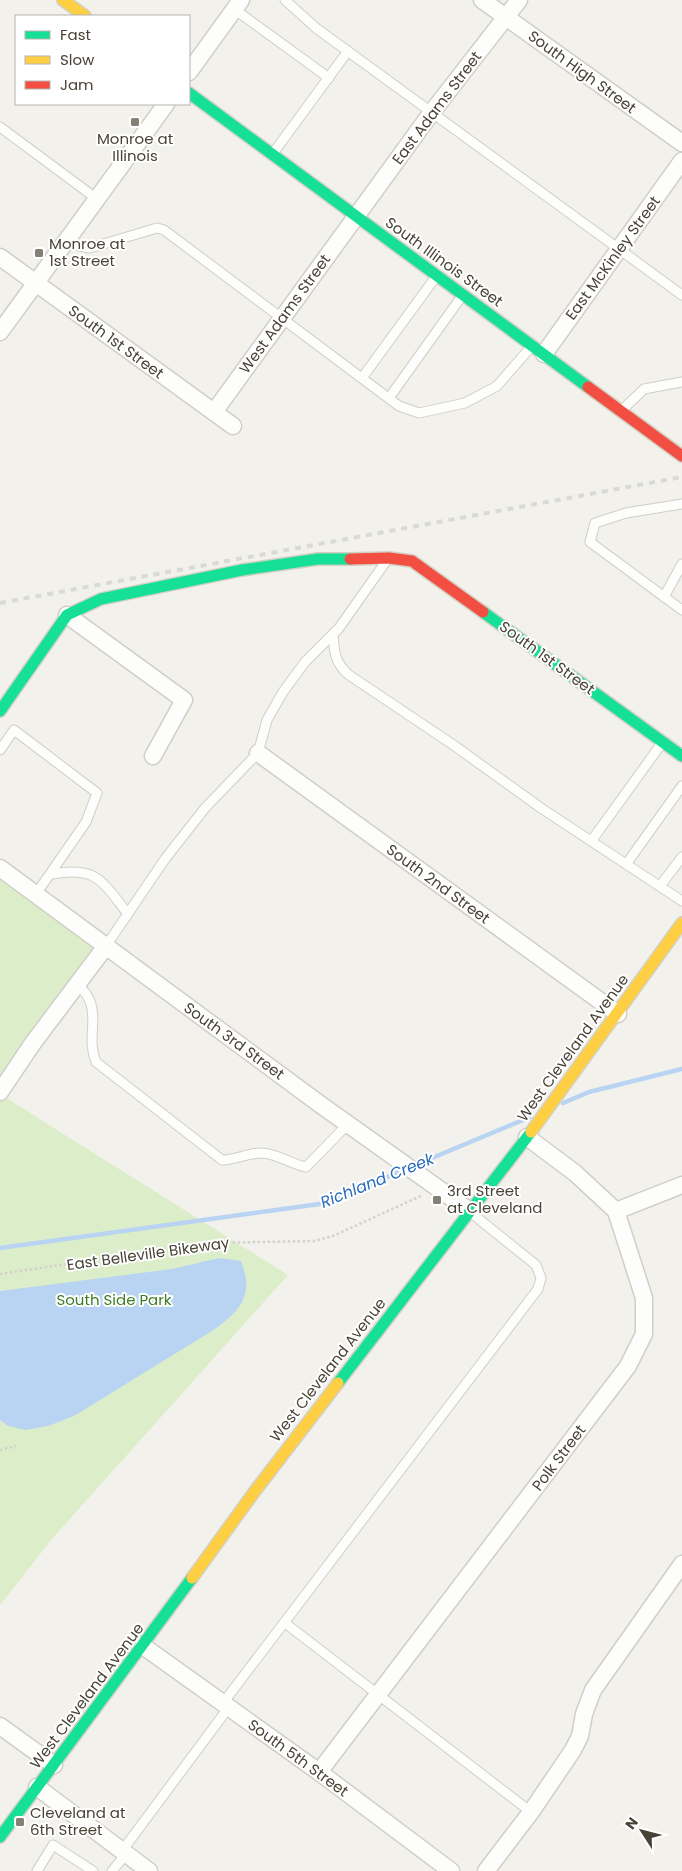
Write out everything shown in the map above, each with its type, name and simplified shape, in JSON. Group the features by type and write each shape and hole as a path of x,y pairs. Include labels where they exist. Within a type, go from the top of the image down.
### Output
{"street":[{"path":"62,0 84,15"},
{"name":"South High Street","path":"482,0 682,143"},
{"name":"East Adams Street","path":"356,216 432,112 519,0"},
{"path":"190,71 238,5"},
{"name":"South Illinois Street","path":"190,94 682,456"},
{"path":"0,332 165,105"},
{"name":"East McKinley Street","path":"538,350 620,249 682,161"},
{"name":"West Adams Street","path":"214,412 356,216"},
{"name":"South 1st Street","path":"0,257 233,426"},
{"path":"0,711 68,615 102,599 242,570 318,559 389,558"},
{"name":"South 1st Street","path":"389,558 412,561 682,756"},
{"path":"68,615 184,700 153,756"},
{"name":"South 2nd Street","path":"258,753 618,1014"},
{"name":"South 3rd Street","path":"0,868 394,1158 470,1211"},
{"name":"West Cleveland Avenue","path":"0,1836 144,1646 255,1491 529,1134 618,1014 682,923"},
{"path":"0,1092 33,1043 106,946"},
{"name":"Polk Street","path":"319,1772 628,1366 644,1334 644,1298 616,1211 529,1134"},
{"path":"616,1211 682,1185"},
{"path":"486,1871 531,1812 579,1741 584,1714 593,1690 682,1564"},
{"name":"South 5th Street","path":"144,1646 319,1772 451,1871"},
{"path":"0,1726 54,1764"},
{"path":"37,1787 149,1871"}],"lane":[{"path":"286,0 316,28 682,295"},
{"path":"238,5 329,78"},
{"path":"272,154 348,51"},
{"path":"0,127 97,199"},
{"path":"68,238 79,246 90,248 157,228 164,230 399,406 419,413 465,404 497,386 538,350"},
{"path":"362,378 437,275"},
{"path":"389,398 463,294"},
{"path":"621,410 644,389 682,382"},
{"path":"682,504 626,513 595,523 590,542 682,610"},
{"path":"106,946 165,859 205,808 258,753 267,720 283,692 305,662 333,634 389,558"},
{"path":"664,597 682,564"},
{"path":"333,634 334,653 338,662 349,675 452,744 541,808 682,901"},
{"path":"0,750 14,730 97,793 86,822 52,874 36,894"},
{"path":"592,840 663,742"},
{"path":"627,863 682,786"},
{"path":"660,886 682,856"},
{"path":"52,874 74,870 95,876 128,914"},
{"path":"77,984 87,992 93,1008 93,1054 96,1062 222,1160 259,1153 270,1154 295,1165 306,1167 348,1124"},
{"path":"112,1871 284,1623 538,1289 541,1278 536,1265 470,1211"},
{"path":"284,1623 531,1812"},
{"path":"37,1871 54,1845 93,1871"}],"path":[{"name":"East Belleville Bikeway","path":"0,1274 204,1243 314,1241 401,1207 423,1196 431,1184"},
{"path":"0,1450 16,1446"}],"green space":[{"path":"0,871 106,946 0,1093"},
{"name":"South Side Park","path":"0,1094 288,1275 51,1540 0,1605"}],"water":[{"path":"219,1258 241,1261 245,1273 246,1292 239,1307 215,1329 74,1416 48,1426 26,1430 8,1426 0,1420 0,1291 172,1269"}],"waterway":[{"name":"Richland Creek","path":"563,1103 589,1092 682,1069"},
{"name":"Richland Creek","path":"413,1166 530,1117"},
{"name":"Richland Creek","path":"0,1248 327,1203 406,1169"}],"railway":[{"path":"0,603 682,477"}],"traffic: fast":[{"path":"190,94 588,387"},
{"path":"0,711 67,615 101,599 242,570 318,559 350,559"},
{"path":"483,612 682,756"},
{"path":"338,1383 531,1132"},
{"path":"0,1837 192,1578"}],"traffic: slow":[{"path":"63,0 84,15"},
{"path":"531,1132 682,923"},
{"path":"192,1578 255,1491 338,1383"}],"traffic: jam":[{"path":"588,387 682,456"},
{"path":"350,559 389,558 412,561 483,612"}],"place":[{"name":"Monroe at Illinois","path":"135,122"},
{"name":"Monroe at 1st Street","path":"39,253"},
{"name":"3rd Street at Cleveland","path":"437,1200"},
{"name":"Cleveland at 6th Street","path":"20,1822"}]}
